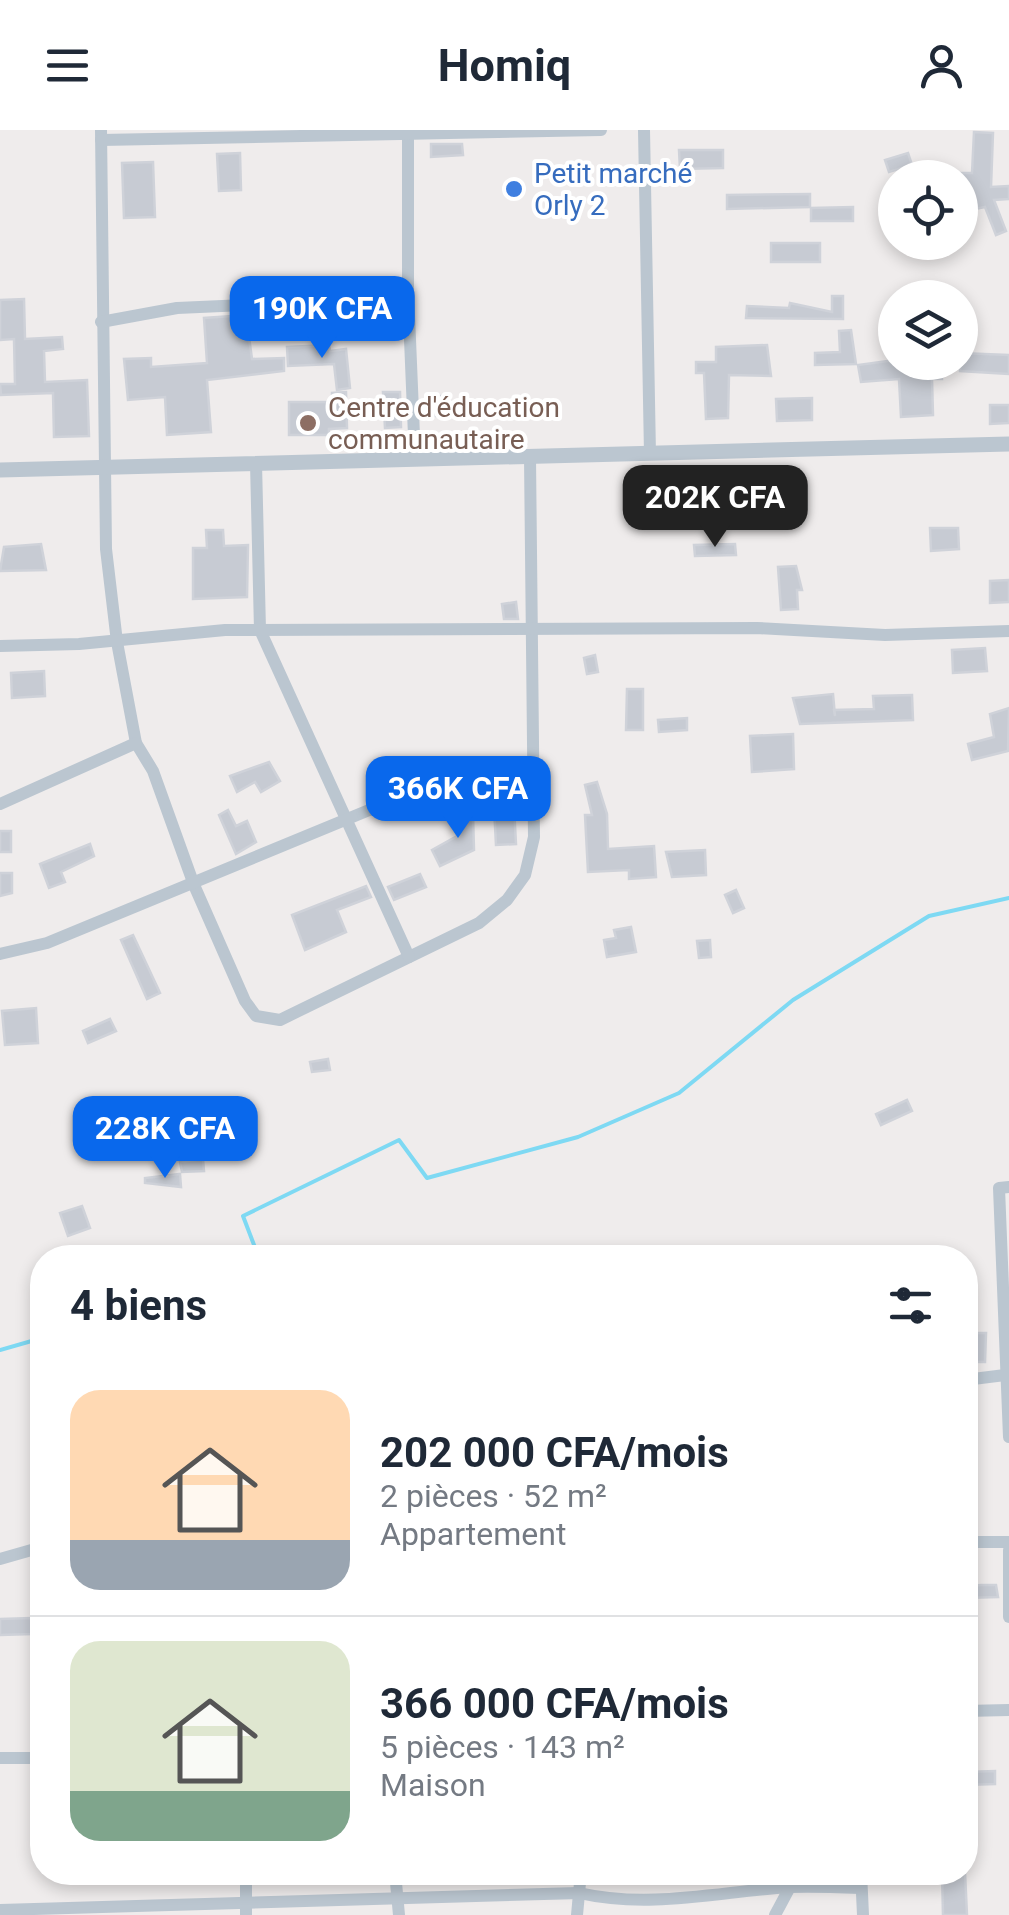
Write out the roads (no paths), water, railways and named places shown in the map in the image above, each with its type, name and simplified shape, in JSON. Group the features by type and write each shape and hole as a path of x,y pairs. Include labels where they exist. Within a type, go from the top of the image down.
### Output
{"street":[{"path":"530,457 534,838 526,875 507,900 480,923 280,1020 256,1016 245,1001 194,884 153,771 136,742 117,642 106,549 101,135 602,130"},
{"path":"644,130 650,454"},
{"path":"408,133 408,291 415,460"},
{"path":"101,322 177,308 338,301 370,292 408,291"},
{"path":"0,470 1009,444"},
{"path":"256,463 260,630 409,957"},
{"path":"0,646 117,642 260,630 757,628 885,635 1009,631"},
{"path":"0,804 136,742"},
{"path":"0,954 48,943 346,818 392,804 532,782"},
{"path":"1009,1187 999,1188 1009,1437"},
{"path":"978,1378 1005,1375"},
{"path":"978,1542 1009,1542"},
{"path":"1009,1550 1009,1617"},
{"path":"0,1560 30,1551"},
{"path":"978,1711 1009,1710"},
{"path":"0,1758 30,1758"},
{"path":"396,1885 399,1915"},
{"path":"577,1915 580,1885"},
{"path":"0,1910 246,1909 397,1898 579,1893 620,1902 658,1901 790,1887 860,1888 862,1915"},
{"path":"775,1915 790,1887"}],"waterway":[{"path":"254,1245 243,1216 399,1140 427,1178 578,1137 679,1093 793,1000 929,916 1009,898"},
{"path":"0,1350 30,1341"}],"place":[{"name":"Petit marché Orly 2","path":"514,189"},
{"name":"Centre d'éducation communautaire","path":"308,423"}]}
